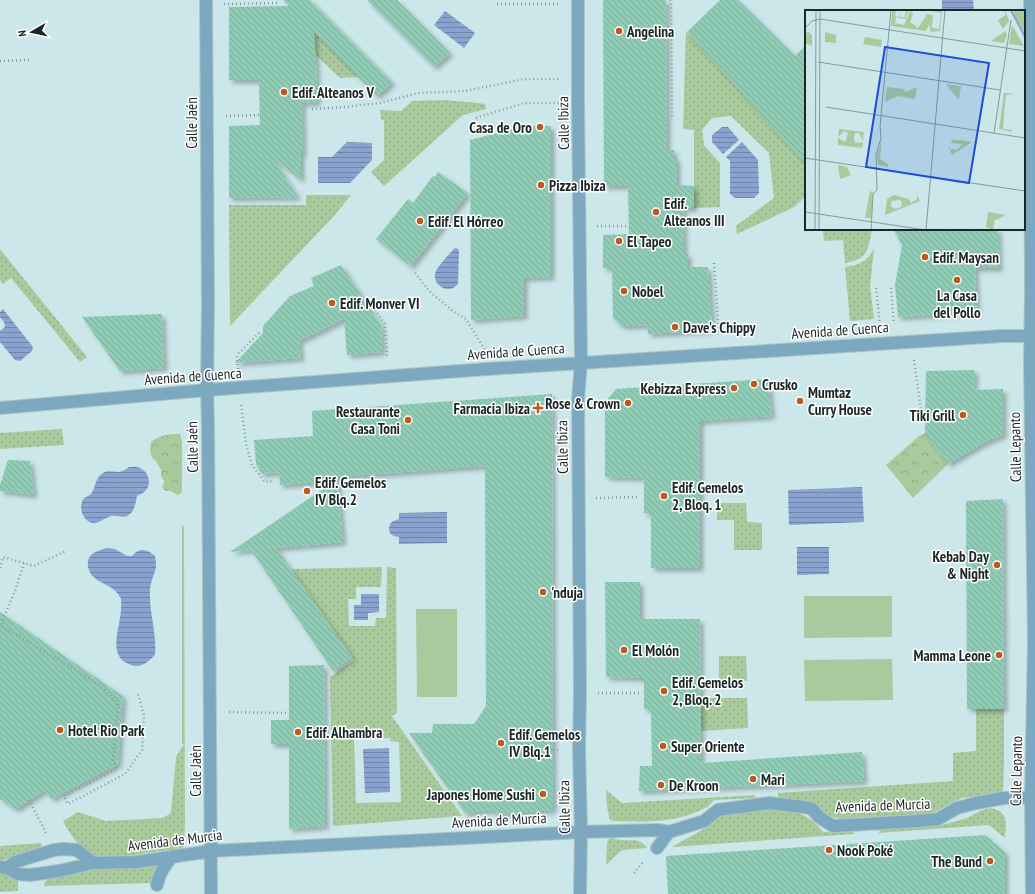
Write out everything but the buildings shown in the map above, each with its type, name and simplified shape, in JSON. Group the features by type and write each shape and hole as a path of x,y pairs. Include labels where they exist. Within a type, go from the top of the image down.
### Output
{"street":[{"name":"Calle Lepanto","path":"1030,0 1031,288 1033,336 1030,408 1034,641 1032,894"},
{"name":"Calle Jaén","path":"206,2 211,894"},
{"name":"Calle Ibiza","path":"578,2 581,363 578,399 580,894"},
{"name":"Avenida de Cuenca","path":"0,408 207,390 720,353 1002,336 1033,336"},
{"name":"Avenida de Murcia","path":"3,868 18,874 30,875 59,871 93,863 137,862 211,851 580,832 658,830 669,832 704,820 718,810 769,803 804,806 812,809 819,818 833,826 918,821 938,819 957,808 1004,798 1033,797"},
{"path":"658,848 669,832"},
{"path":"3,868 15,862 54,850 64,849 77,850 93,863"},
{"path":"157,885 160,873 172,856"}],"path":[{"path":"670,0 672,119"},
{"path":"206,2 278,2"},
{"path":"497,4 578,2"},
{"path":"0,61 29,60"},
{"path":"312,109 380,103 418,93 465,92 524,79 578,79"},
{"path":"476,118 524,103 578,103"},
{"path":"207,118 260,115"},
{"path":"580,226 629,226"},
{"path":"714,264 720,353"},
{"path":"415,273 429,291 454,312 466,319 497,369"},
{"path":"876,288 881,343"},
{"path":"891,288 896,342"},
{"path":"375,310 385,324 388,377"},
{"path":"261,331 237,356 238,388 246,444 252,466 265,482 274,481"},
{"path":"913,341 915,369 922,417"},
{"path":"114,495 120,484"},
{"path":"579,498 640,497"},
{"path":"0,568 3,557 34,566 66,551"},
{"path":"24,563 1,626 7,628 100,686 118,703 113,761 118,769 64,796 68,804 125,774 142,750 144,716 138,694"},
{"path":"580,693 640,693"},
{"path":"210,712 289,713"},
{"path":"525,749 579,749"},
{"path":"29,800 54,850"}],"green space":[{"path":"308,25 359,77 340,78 310,50"},
{"path":"686,31 805,163 805,197 794,207 737,234 736,226 774,198 769,153 731,116 712,118 702,130 704,145 720,163 720,207 694,208 694,130 683,129"},
{"path":"444,100 485,104 486,109 463,115 384,186 371,172 384,160 384,121 381,119 380,110 401,111 412,101"},
{"path":"306,195 351,195 333,217 230,326 229,205 306,205"},
{"path":"823,230 872,230 868,248 863,256 845,263 843,240 824,241"},
{"path":"0,249 87,357 80,362 11,278 3,284 0,280"},
{"path":"874,249 870,286 874,319 850,321 845,267 862,262"},
{"path":"62,429 64,445 0,449 0,433"},
{"path":"925,433 948,464 913,498 886,465 919,436"},
{"path":"180,434 182,441 182,491 177,495 163,488 162,486 164,481 161,476 161,470 156,461 152,458 150,450 151,442 153,440 161,436"},
{"path":"717,503 746,503 747,522 762,523 762,550 734,550 734,520 717,520"},
{"path":"182,526 184,526 185,822 184,847 175,850 125,856 99,857 87,852 79,844 63,821 78,812 106,821 163,818 171,813 176,757 184,744 182,744"},
{"path":"382,567 381,587 356,587 356,599 348,599 349,626 375,626 376,618 386,618 387,567 396,568 397,713 392,716 462,816 333,826 330,677 354,660 291,569","holes":["390,738 390,741 399,742 401,802 356,803 354,739"]},
{"path":"804,596 892,596 892,637 804,638"},
{"path":"416,609 457,609 457,697 417,697"},
{"path":"719,656 746,656 747,681 719,681"},
{"path":"892,659 893,700 805,701 804,660"},
{"path":"701,698 747,698 748,728 701,731"},
{"path":"976,709 1004,709 1003,792 991,795 962,798 931,814 840,819 830,816 809,803 778,798 778,793 953,781 953,753 976,751"},
{"path":"606,790 622,803 755,795 755,798 714,800 708,807 695,813 672,819 637,822 614,821 610,820"},
{"path":"991,808 1001,812 1004,815 1006,823 1005,838 989,825 878,833 881,830 946,824 967,818 982,810"},
{"path":"770,810 792,811 802,815 812,820 823,832 851,831 854,832 854,834 672,847 702,830 723,815"},
{"path":"611,838 620,840 636,840 644,844 647,848 622,850 606,865 607,842"},
{"path":"42,843 40,850 0,861 0,846"},
{"path":"161,864 152,883 44,886 45,882 49,878 98,869"},
{"path":"0,873 8,873 18,879 18,891 0,892"}],"water":[{"path":"942,0 973,0 974,10 942,10"},
{"path":"445,11 475,33 464,48 434,25"},
{"path":"722,127 728,127 739,140 723,154 712,142 712,135"},
{"path":"347,142 372,143 372,160 350,183 318,183 318,157 332,157"},
{"path":"742,142 758,160 759,193 754,198 735,198 730,194 730,161 726,157"},
{"path":"455,248 459,251 458,284 453,288 447,289 438,284 435,274 440,265"},
{"path":"3,309 33,347 32,351 20,361 15,360 0,342 0,331 5,327 4,322 0,317 0,312"},
{"path":"129,467 137,467 143,470 147,474 149,484 143,493 137,496 135,505 129,515 121,517 111,516 95,523 87,520 83,515 81,505 84,498 91,494 100,475 109,471 119,472"},
{"path":"862,487 864,522 789,525 788,490"},
{"path":"447,512 447,543 399,544 399,537 391,534 390,532 390,525 399,519 399,513"},
{"path":"797,547 829,547 829,574 797,575"},
{"path":"108,548 115,549 127,556 132,556 137,551 143,550 155,556 156,568 150,592 155,655 147,663 140,666 133,666 126,663 121,659 116,647 121,612 121,598 110,587 98,581 89,571 89,558 97,551"},
{"path":"361,594 379,594 379,612 368,613 368,620 354,620 354,605 361,605"},
{"path":"389,748 390,792 365,793 363,749"}],"place":[{"name":"Angelina","path":"619,31"},
{"name":"Edif. Alteanos V","path":"284,92"},
{"name":"Casa de Oro","path":"540,127"},
{"name":"Pizza Ibiza","path":"541,185"},
{"name":"Edif. Alteanos III","path":"656,212"},
{"name":"Edif. El Hórreo","path":"420,221"},
{"name":"El Tapeo","path":"619,241"},
{"name":"Edif. Maysan","path":"925,257"},
{"name":"La Casa del Pollo","path":"957,280"},
{"name":"Nobel","path":"624,291"},
{"name":"Edif. Monver VI","path":"332,303"},
{"name":"Dave's Chippy","path":"675,327"},
{"name":"Crusko","path":"754,384"},
{"name":"Kebizza Express","path":"734,388"},
{"name":"Mumtaz Curry House","path":"800,401"},
{"name":"Rose & Crown","path":"628,403"},
{"name":"Farmacia Ibiza","path":"538,408"},
{"name":"Tiki Grill","path":"963,415"},
{"name":"Restaurante Casa Toni","path":"408,420"},
{"name":"Edif. Gemelos IV Blq.2","path":"307,491"},
{"name":"Edif. Gemelos 2, Bloq. 1","path":"664,496"},
{"name":"Kebab Day & Night","path":"997,565"},
{"name":"'nduja","path":"543,592"},
{"name":"El Molón","path":"624,650"},
{"name":"Mamma Leone","path":"999,655"},
{"name":"Edif. Gemelos 2, Bloq. 2","path":"664,691"},
{"name":"Hotel Rio Park","path":"60,730"},
{"name":"Edif. Alhambra","path":"298,732"},
{"name":"Edif. Gemelos IV Blq.1","path":"501,743"},
{"name":"Super Oriente","path":"663,746"},
{"name":"Mari","path":"753,779"},
{"name":"De Kroon","path":"661,785"},
{"name":"Japones Home Sushi","path":"543,794"},
{"name":"Nook Poké","path":"829,850"},
{"name":"The Bund","path":"990,861"}]}
